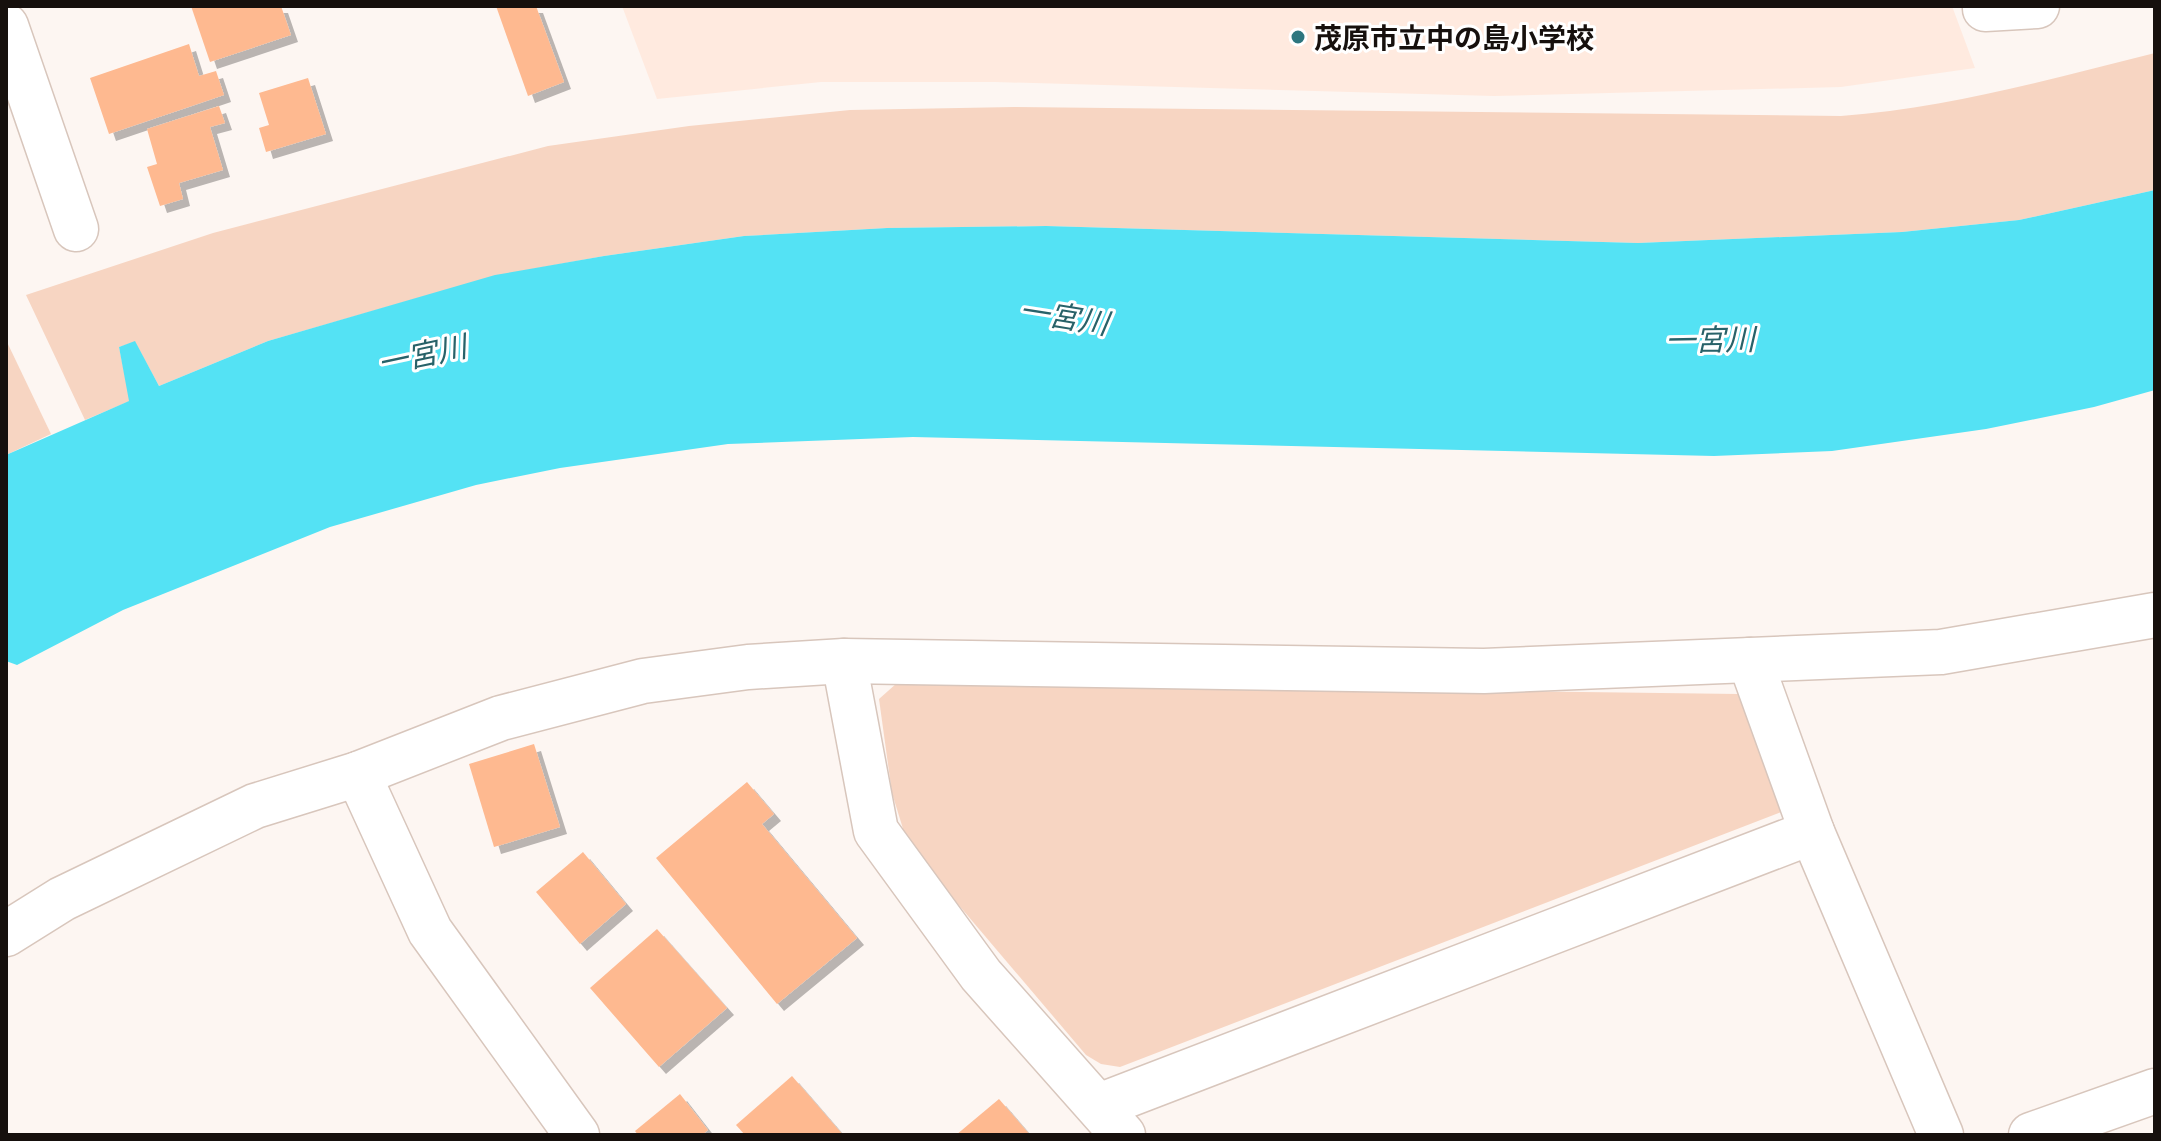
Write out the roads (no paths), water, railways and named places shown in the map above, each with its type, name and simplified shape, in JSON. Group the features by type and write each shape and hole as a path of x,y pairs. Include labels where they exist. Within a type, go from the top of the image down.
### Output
{"street":[{"path":"1985,6 1985,9 2037,6"},
{"path":"6,26 76,229"},
{"path":"6,934 62,899 255,806 358,774 501,718 643,681 748,667 844,661 1484,671 1941,652 2155,615"},
{"path":"1750,660 1812,832 1941,1135"},
{"path":"844,661 876,831 981,975 1111,1121 1812,832"},
{"path":"358,774 430,931 577,1135"},
{"path":"2031,1135 2155,1091"}],"water":[{"name":"一宮川","path":"2155,190 2155,390 2094,407 1986,429 1832,451 1714,456 913,437 728,444 560,468 476,485 330,527 123,610 17,665 6,661 6,455 129,401 119,347 135,341 159,386 268,341 495,275 744,236 887,228 1046,226 1638,243 1902,232 2019,220"}],"place":[{"name":"茂原市立中の島小学校","path":"1298,37"}]}
